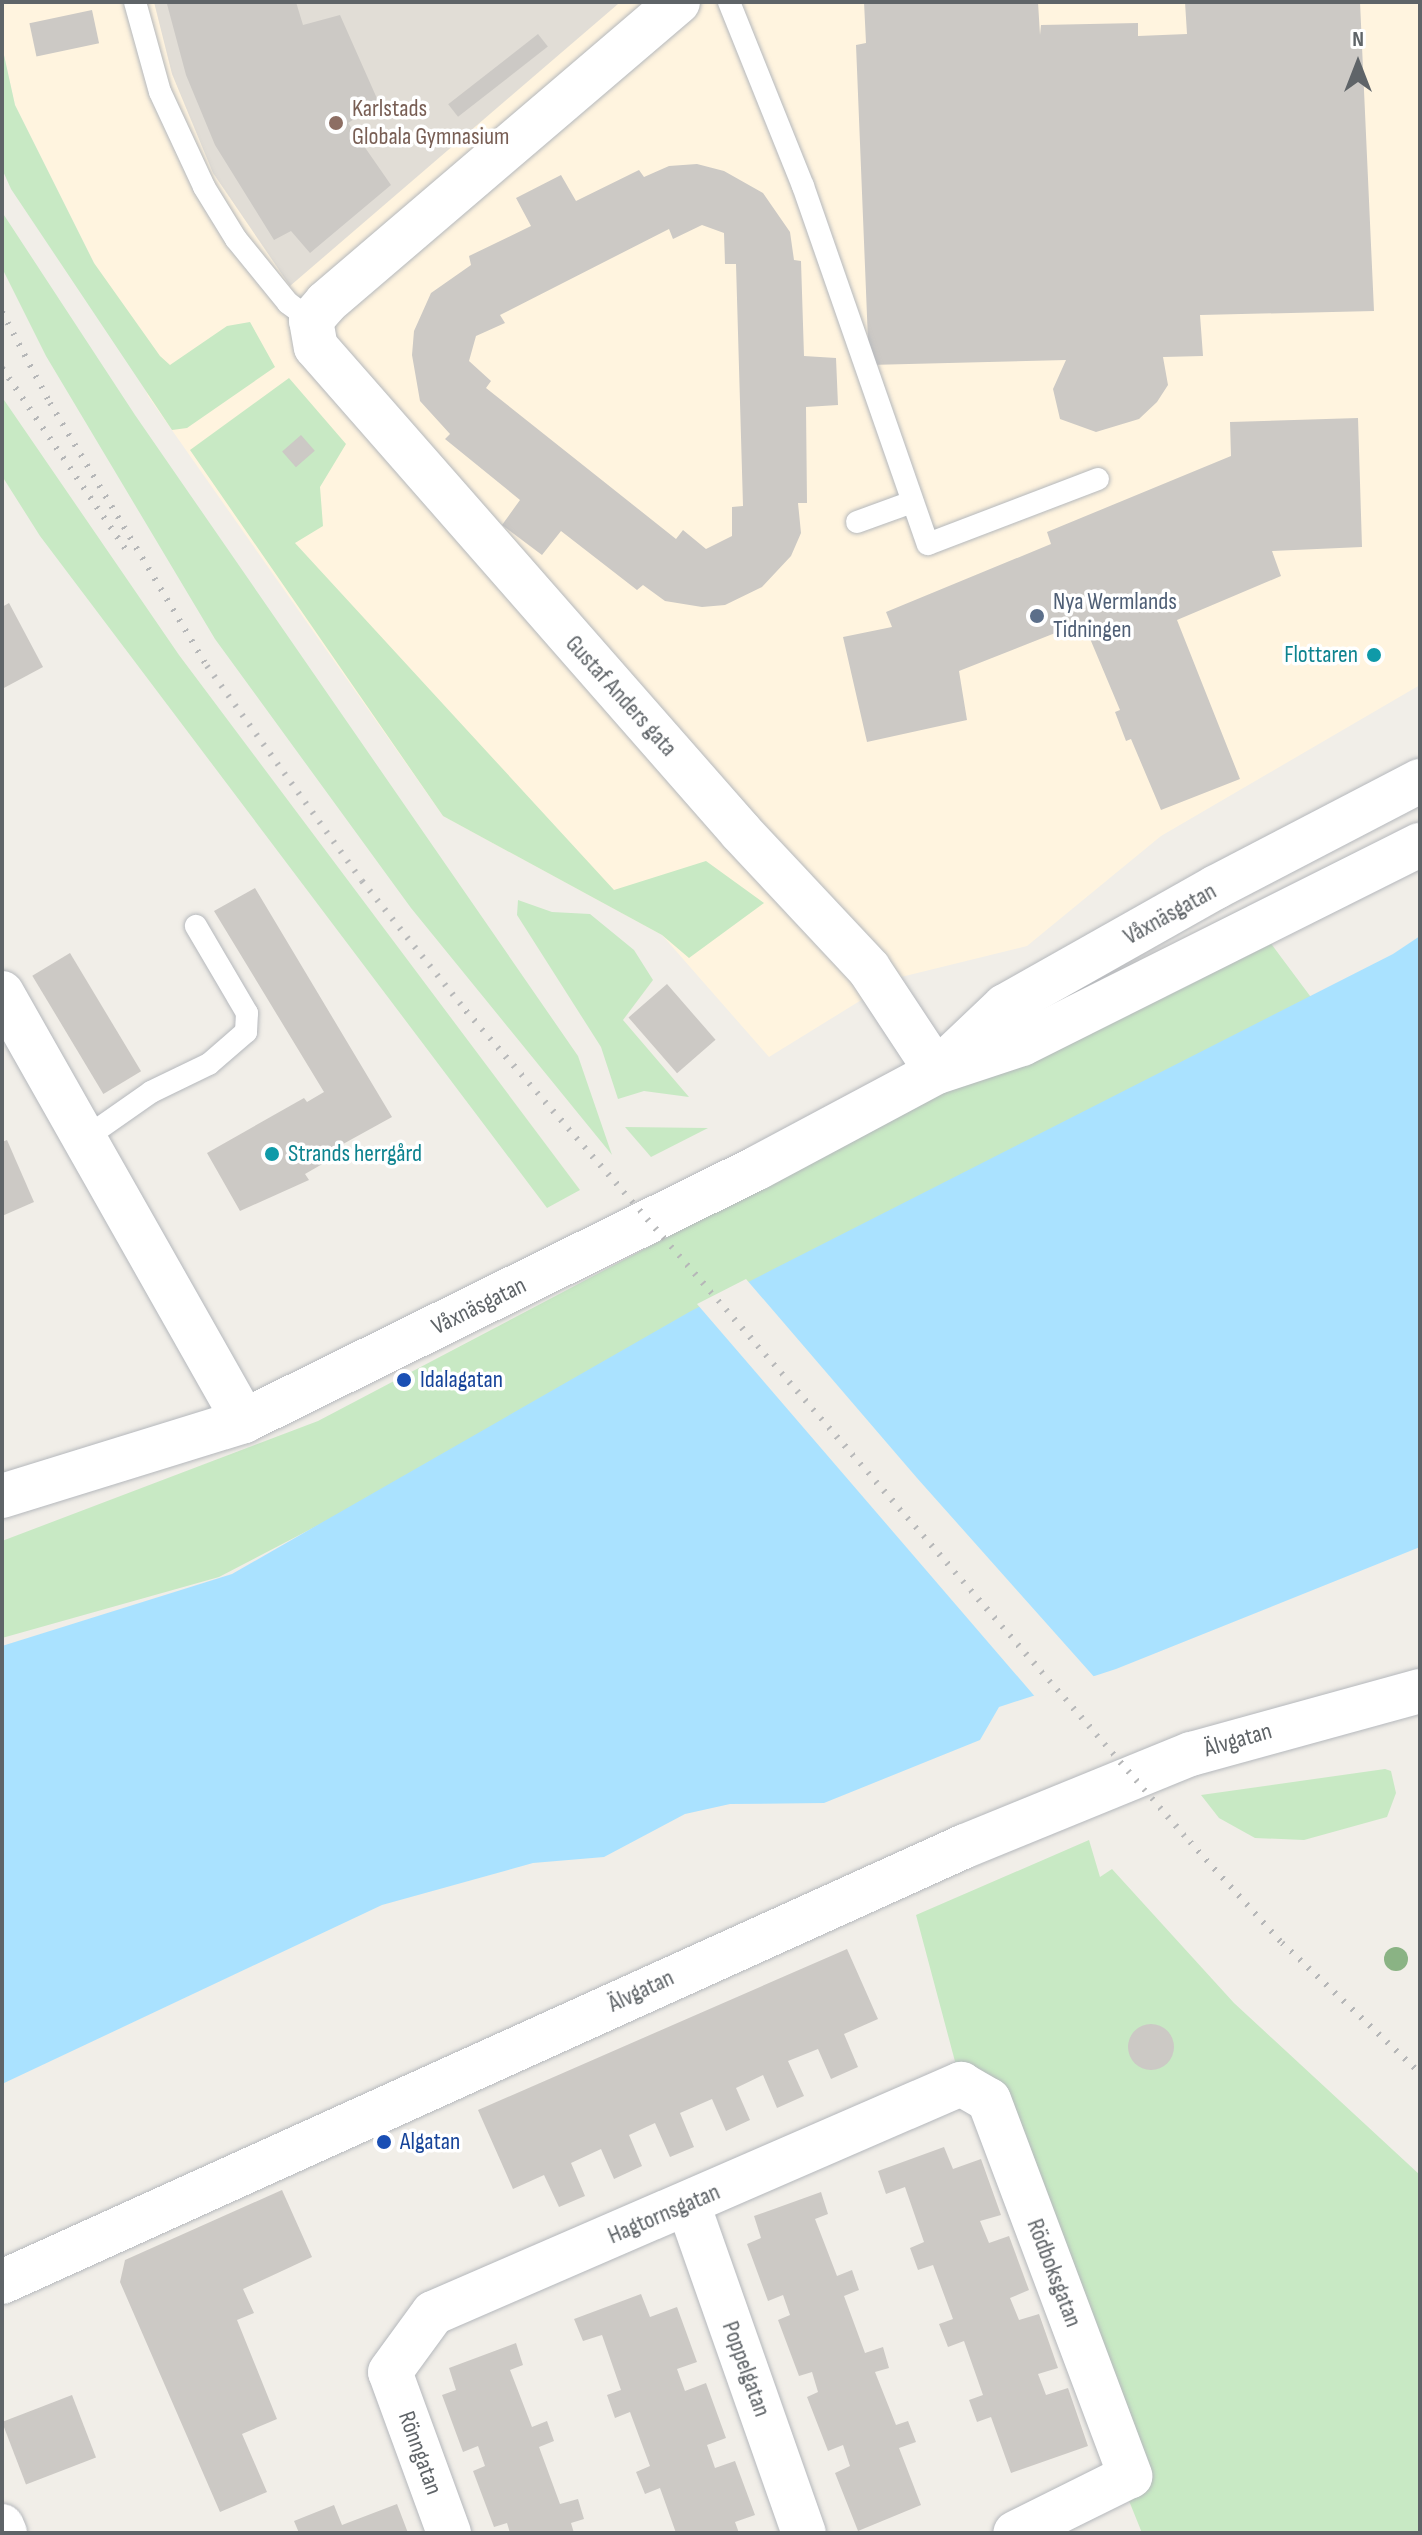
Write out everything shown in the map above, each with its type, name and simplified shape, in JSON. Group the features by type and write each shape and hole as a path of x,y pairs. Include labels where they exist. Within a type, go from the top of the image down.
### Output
{"street":[{"path":"311,320 359,273 678,2"},
{"name":"Gustaf Anders gata","path":"311,320 316,347 395,442 869,969 937,1072"},
{"name":"Våxnäsgatan","path":"937,1072 1005,1006 1216,887 1420,781"},
{"name":"Våxnäsgatan","path":"2,1496 244,1421 757,1168 937,1072 1022,1044 1420,845"},
{"path":"2,993 244,1421"},
{"name":"Älvgatan","path":"2,2282 965,1846 1191,1754 1420,1691"},
{"name":"Älvgatan","path":"1290,1725 1420,1723"},
{"name":"Hagtornsgatan","path":"390,2372 433,2313 961,2084"},
{"name":"Rödboksgatan","path":"961,2084 989,2100 1130,2476 1015,2533"},
{"name":"Poppelgatan","path":"688,2204 804,2533"},
{"name":"Rönngatan","path":"390,2372 449,2533"},
{"path":"2,2526 5,2533"}],"lane":[{"name":"Gustaf Anders gata","path":"135,2 160,92 204,187 245,249 288,303 311,320"},
{"path":"729,2 813,214 928,544 1098,479"},
{"path":"857,522 912,502"},
{"path":"84,1139 131,1104 209,1064 246,1032 247,1013 196,926"}],"shaded area":[{"path":"2,2 1420,2 1420,685 1161,836 1027,946 897,978 769,1057 662,935 443,816 148,396 107,289 15,105 2,46"},
{"name":"Karlstads Globala Gymnasium","path":"154,2 618,4 290,286 213,173 172,74"}],"green space":[{"path":"2,46 15,105 94,263 160,356 170,365 227,326 250,322 275,367 187,428 172,430 11,189 2,169"},
{"path":"2,212 135,415 578,1056 612,1155 411,908 215,639 46,356 2,268"},
{"path":"289,378 346,444 320,487 323,526 295,543 614,890 706,861 764,903 689,958 662,935 443,816 190,450"},
{"path":"2,397 179,655 580,1190 547,1208 40,536 2,476"},
{"path":"518,900 552,912 590,914 634,950 653,980 623,1020 689,1097 644,1091 618,1099 601,1047 517,915"},
{"path":"1258,926 1316,1004 219,1577 2,1638 2,1541 318,1421"},
{"path":"625,1127 708,1128 651,1157"},
{"path":"1385,1769 1391,1771 1396,1793 1387,1817 1304,1840 1255,1838 1219,1818 1201,1795"},
{"path":"1089,1840 1100,1877 1112,1869 1234,2003 1420,2175 1420,2533 1142,2533 961,2084 916,1915"}],"water":[{"path":"1420,936 1420,1547 1116,1669 999,1707 980,1740 824,1803 730,1804 685,1814 604,1857 533,1863 382,1905 2,2084 2,1646 232,1574 691,1311 1393,954"}],"pier":[{"path":"746,1279 1096,1679 1037,1699 697,1304"}],"building":[{"path":"296,2 303,25 340,15 379,103 348,123 391,185 310,253 291,231 274,240 215,145 186,75 167,4"},
{"path":"864,2 1038,2 1040,35 1041,25 1138,23 1138,36 1187,34 1185,2 1360,2 1374,311 1200,315 1203,356 1163,357 1168,385 1157,402 1139,419 1096,432 1060,419 1053,389 1066,360 869,365 856,45 866,43"},
{"path":"92,10 99,43 36,57 29,23"},
{"path":"538,34 548,47 458,117 448,104"},
{"path":"697,164 724,171 763,193 790,232 794,260 801,261 804,356 836,358 838,405 806,407 807,503 798,503 801,533 791,556 762,587 725,605 702,607 665,601 643,585 637,590 561,531 542,555 502,525 520,500 445,439 450,434 420,401 412,355 414,331 431,293 471,265 469,256 531,226 516,198 561,175 576,201 639,170 644,177 669,166","holes":["702,225 724,233 725,264 736,264 743,506 732,507 732,536 706,549 683,530 676,539 486,388 491,381 469,361 476,336 505,323 500,315 669,229 673,239"]},
{"name":"Nya Wermlands Tidningen","path":"1358,418 1362,547 1272,551 1281,576 1177,620 1240,779 1161,810 1131,739 1126,741 1115,712 1120,710 1083,622 959,671 967,720 867,742 843,637 892,627 886,612 1051,544 1047,532 1231,456 1230,422"},
{"path":"301,435 315,451 296,467 282,451"},
{"path":"9,603 43,667 2,689 2,607"},
{"path":"255,888 392,1117 334,1149 338,1155 305,1174 309,1180 240,1211 207,1153 304,1098 307,1102 324,1092 214,911"},
{"path":"70,953 141,1071 103,1094 32,976"},
{"path":"667,984 716,1040 677,1073 629,1017"},
{"path":"7,1140 34,1202 2,1216 2,1142"},
{"path":"847,1949 878,2019 844,2034 858,2067 831,2079 818,2049 788,2061 804,2096 777,2108 763,2075 736,2088 750,2120 726,2131 712,2099 680,2113 694,2147 670,2157 655,2123 629,2135 642,2166 614,2179 601,2149 571,2163 585,2196 559,2207 544,2175 513,2189 478,2110"},
{"path":"1151,2024 1167,2031 1174,2047 1167,2063 1151,2070 1135,2063 1128,2047 1135,2031"},
{"path":"944,2147 953,2169 981,2159 1001,2215 980,2221 989,2243 1009,2236 1029,2290 1010,2298 1019,2320 1039,2314 1058,2368 1038,2374 1046,2395 1068,2388 1088,2446 1011,2473 991,2417 977,2422 969,2400 983,2395 964,2341 948,2347 939,2324 953,2319 933,2265 918,2270 910,2248 924,2242 905,2187 886,2194 878,2171"},
{"path":"282,2190 312,2257 243,2289 254,2313 237,2320 277,2419 242,2434 267,2492 220,2512 120,2282 125,2260"},
{"path":"821,2192 828,2214 815,2219 837,2276 852,2270 859,2290 844,2296 865,2353 883,2347 889,2368 875,2372 896,2425 908,2421 916,2442 899,2448 921,2505 858,2531 835,2473 850,2466 843,2445 828,2451 807,2397 818,2392 812,2372 799,2376 778,2320 790,2315 783,2295 768,2301 747,2244 761,2238 754,2216"},
{"path":"641,2294 650,2317 677,2307 697,2362 677,2369 685,2391 706,2383 726,2438 707,2445 715,2468 735,2461 755,2515 735,2522 739,2533 676,2533 660,2488 645,2494 636,2472 650,2466 630,2412 615,2418 607,2395 621,2390 602,2335 583,2341 574,2319"},
{"path":"516,2343 523,2365 510,2370 532,2427 547,2421 554,2441 539,2447 560,2504 578,2499 584,2519 571,2523 574,2533 510,2533 507,2523 494,2527 473,2471 485,2466 478,2446 463,2452 442,2395 456,2390 449,2368"},
{"path":"72,2395 96,2458 26,2484 2,2422"},
{"path":"397,2504 408,2533 299,2533 294,2521 334,2505 342,2525"}],"railway":[{"path":"2,312 50,403 207,666 362,881 466,1011 1190,1842 1282,1943 1420,2073"},
{"path":"2,368 127,551"}],"place":[{"name":"Karlstads Globala Gymnasium","path":"336,123"},
{"name":"Nya Wermlands Tidningen","path":"1037,616"},
{"name":"Flottaren","path":"1374,655"},
{"name":"Strands herrgård","path":"272,1154"},
{"name":"Idalagatan","path":"404,1380"},
{"name":"Algatan","path":"384,2142"}]}
